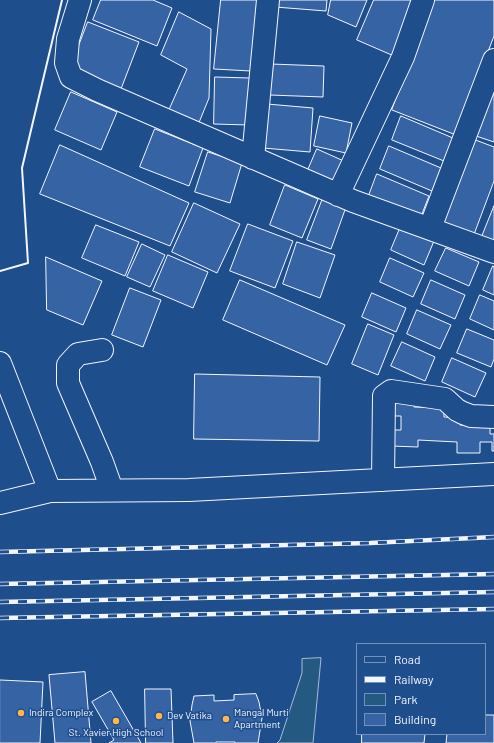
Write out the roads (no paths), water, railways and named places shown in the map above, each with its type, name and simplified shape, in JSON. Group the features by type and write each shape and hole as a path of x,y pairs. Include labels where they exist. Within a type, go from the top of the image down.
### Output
{"street":[{"path":"80,0 68,39 66,63 71,77 97,90 338,195 494,252"},
{"path":"253,158 268,0"},
{"path":"338,195 403,57 423,0"},
{"path":"430,228 494,60"},
{"path":"102,350 78,354 68,365 68,383 102,462 112,490"},
{"path":"0,363 50,491"},
{"path":"383,480 384,396 391,391 446,399 457,410 463,413 471,416 494,417"},
{"path":"0,503 50,491 189,490 494,474"}],"railway":[{"path":"0,552 370,543 494,537"},
{"path":"0,584 494,574"},
{"path":"0,602 494,592"},
{"path":"0,618 494,609"}],"place":[{"name":"Indira Complex","path":"21,713"},
{"name":"Dev Vatika","path":"159,716"},
{"name":"Mangal Murti Apartment","path":"226,719"},
{"name":"St. Xavier High School","path":"116,721"}]}
